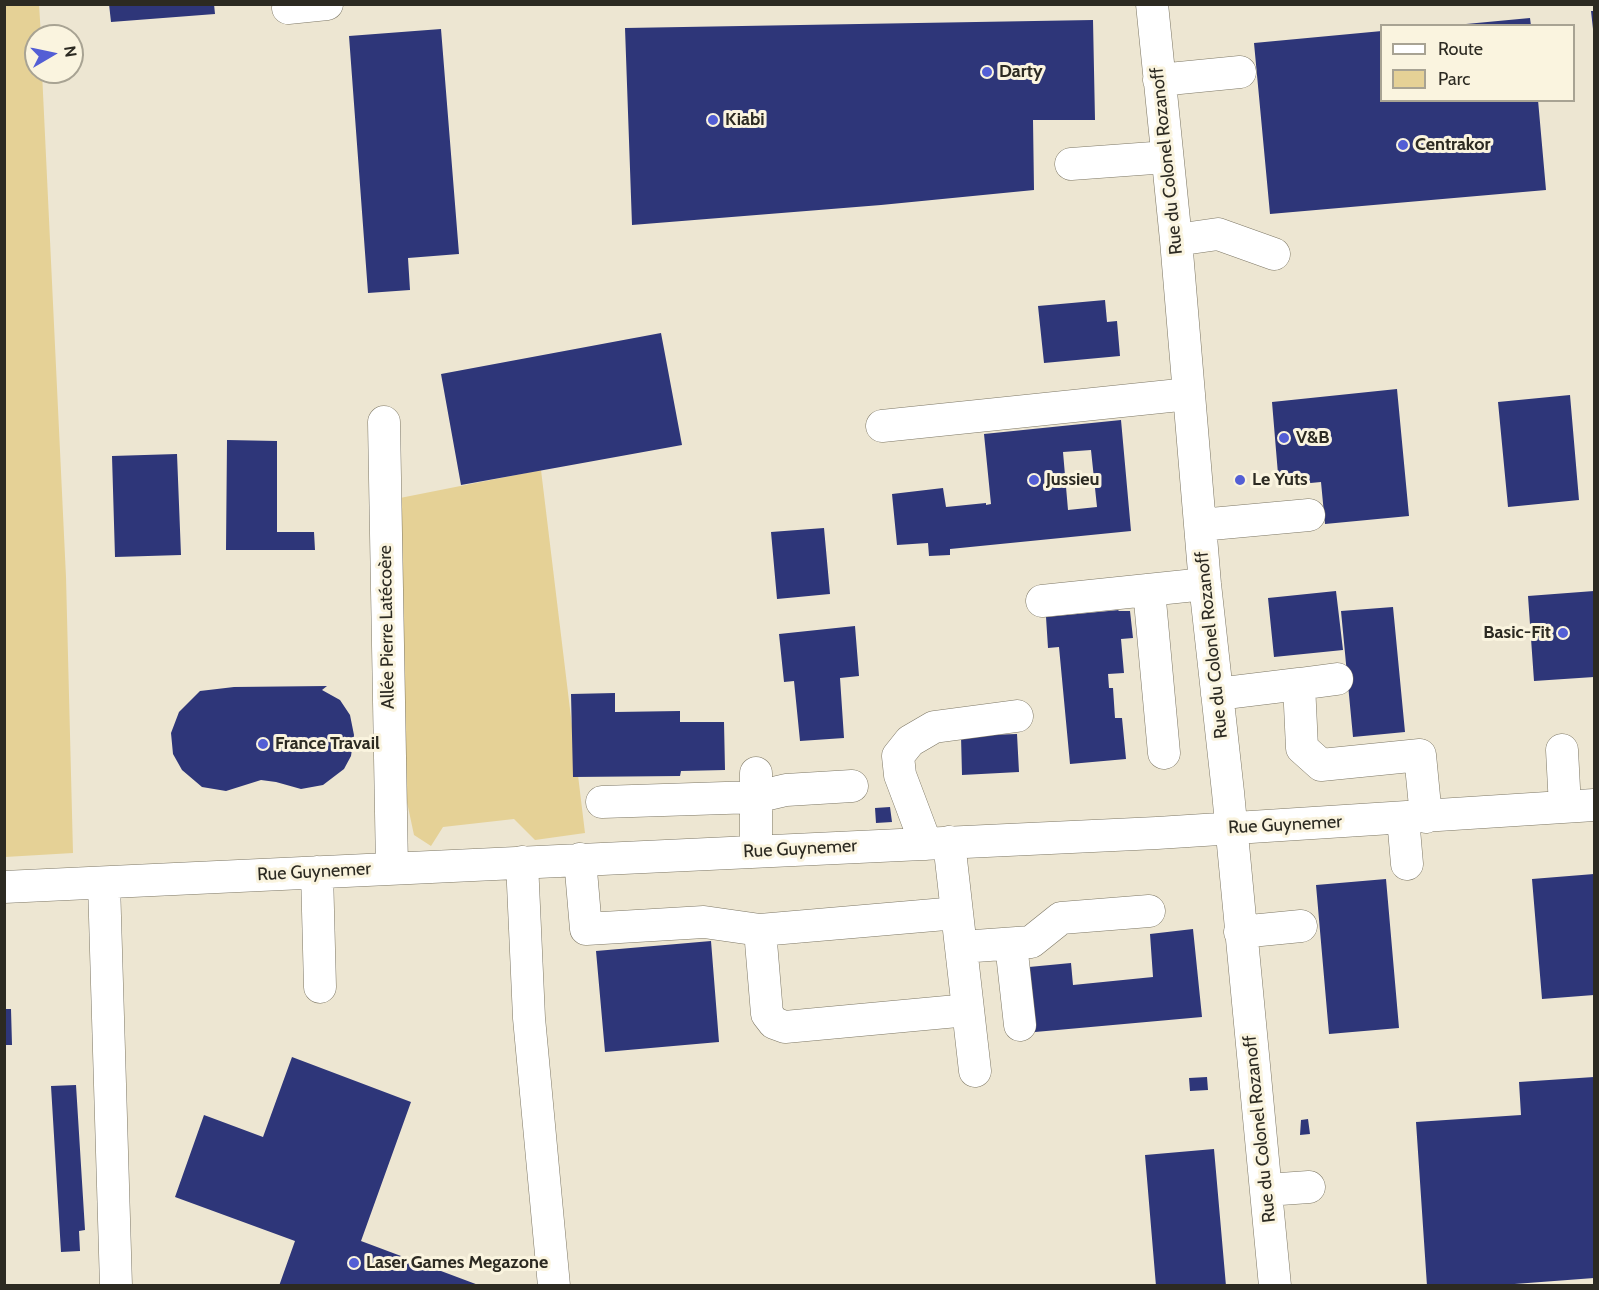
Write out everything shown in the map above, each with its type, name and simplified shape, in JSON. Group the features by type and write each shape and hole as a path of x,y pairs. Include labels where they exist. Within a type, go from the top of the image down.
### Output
{"street":[{"path":"288,8 327,4"},
{"name":"Rue du Colonel Rozanoff","path":"1152,4 1176,240 1205,584 1275,1286"},
{"path":"1159,80 1240,72"},
{"path":"1071,164 1167,157"},
{"path":"1176,240 1218,234 1274,254"},
{"path":"882,426 1189,394"},
{"name":"Allée Pierre Latécoère","path":"384,422 392,868"},
{"path":"1200,525 1309,515"},
{"path":"1042,601 1205,584"},
{"path":"1149,590 1164,753"},
{"path":"1217,694 1337,679"},
{"path":"1299,684 1302,748 1321,765 1420,755 1407,864"},
{"path":"975,1071 957,913 937,843 900,774 898,756 910,741 934,727 1017,716"},
{"path":"1562,750 1580,806"},
{"path":"756,785 756,851"},
{"path":"602,802 756,785 786,790 852,786"},
{"name":"Rue Guynemer","path":"4,888 1231,828 1580,806"},
{"path":"580,860 586,929 704,922 760,930 957,913"},
{"path":"522,862 529,1018 554,1286"},
{"path":"317,872 320,987"},
{"path":"104,883 116,1286"},
{"path":"961,947 1031,942 1061,918 1149,911"},
{"path":"1240,932 1301,926"},
{"path":"760,930 767,1014 774,1023 785,1027 968,1010"},
{"path":"1011,944 1020,1025"},
{"path":"1266,1190 1309,1187"}],"green space":[{"path":"39,4 40,24 24,24 24,84 43,84 66,577 73,853 5,857 4,5"},
{"path":"541,470 585,833 535,840 514,819 443,827 431,846 414,835 404,788 400,498"}],"building":[{"path":"109,4 214,4 215,14 111,22"},
{"path":"1591,11 1594,11 1594,29 1593,29"},
{"path":"1530,18 1531,24 1466,24"},
{"path":"1093,20 1095,120 1033,120 1034,190 632,225 625,28"},
{"path":"441,29 459,254 408,258 410,290 368,293 349,36"},
{"name":"Centrakor","path":"1380,31 1380,102 1538,102 1546,190 1270,214 1254,43"},
{"path":"1105,300 1107,322 1117,321 1120,356 1044,363 1038,306"},
{"path":"661,333 682,445 461,485 441,374"},
{"path":"1397,389 1409,516 1325,524 1321,482 1279,486 1272,402"},
{"path":"1570,395 1579,500 1508,507 1498,402"},
{"name":"Jussieu","path":"1121,420 1131,531 950,549 950,555 929,556 928,543 897,545 892,494 943,488 946,507 991,504 984,434","holes":["1091,450 1097,507 1068,510 1063,452"]},
{"path":"227,440 277,441 277,532 314,532 315,550 226,550"},
{"path":"177,454 181,555 115,557 112,456"},
{"path":"824,528 830,594 777,599 771,532"},
{"path":"1336,591 1343,650 1274,657 1268,598"},
{"name":"Basic-Fit","path":"1594,591 1594,677 1534,681 1528,596"},
{"path":"1393,607 1405,732 1353,737 1341,611"},
{"path":"1130,611 1133,638 1121,639 1124,673 1108,674 1109,688 1113,688 1115,718 1122,718 1126,759 1070,764 1059,647 1048,648 1046,617"},
{"path":"855,626 859,676 840,678 844,738 800,741 794,681 784,682 779,634"},
{"name":"France Travail","path":"327,686 322,690 340,700 350,715 354,735 351,756 344,769 323,785 301,789 261,780 226,791 202,787 182,770 173,754 171,733 179,712 200,691 234,687"},
{"path":"615,693 615,712 680,711 680,722 724,722 725,770 681,771 680,776 573,777 571,694"},
{"path":"1017,734 1019,772 962,775 961,736"},
{"path":"890,807 892,822 876,823 875,808"},
{"path":"1594,874 1594,995 1542,999 1532,879"},
{"path":"1386,879 1399,1028 1329,1034 1316,885"},
{"path":"1193,929 1202,1017 1035,1032 1029,967 1071,963 1073,985 1153,977 1150,934"},
{"path":"711,941 719,1042 605,1052 596,951"},
{"path":"4,1009 11,1009 12,1045 4,1045"},
{"path":"292,1057 411,1102 361,1241 481,1286 279,1286 295,1241 175,1197 204,1115 263,1137"},
{"path":"1207,1077 1208,1090 1190,1091 1189,1078"},
{"path":"1594,1077 1594,1278 1488,1286 1427,1286 1416,1122 1521,1115 1519,1082"},
{"path":"76,1085 85,1230 79,1231 80,1251 61,1252 51,1086"},
{"path":"1308,1119 1310,1134 1300,1135 1301,1120"},
{"path":"1214,1149 1226,1286 1156,1286 1145,1155"}],"place":[{"name":"Darty","path":"987,72"},
{"name":"Kiabi","path":"713,120"},
{"name":"Centrakor","path":"1403,145"},
{"name":"V&B","path":"1284,438"},
{"name":"Jussieu","path":"1034,480"},
{"name":"Le Yuts","path":"1240,480"},
{"name":"Basic-Fit","path":"1563,633"},
{"name":"France Travail","path":"263,744"},
{"name":"Laser Games Megazone","path":"354,1263"}]}
